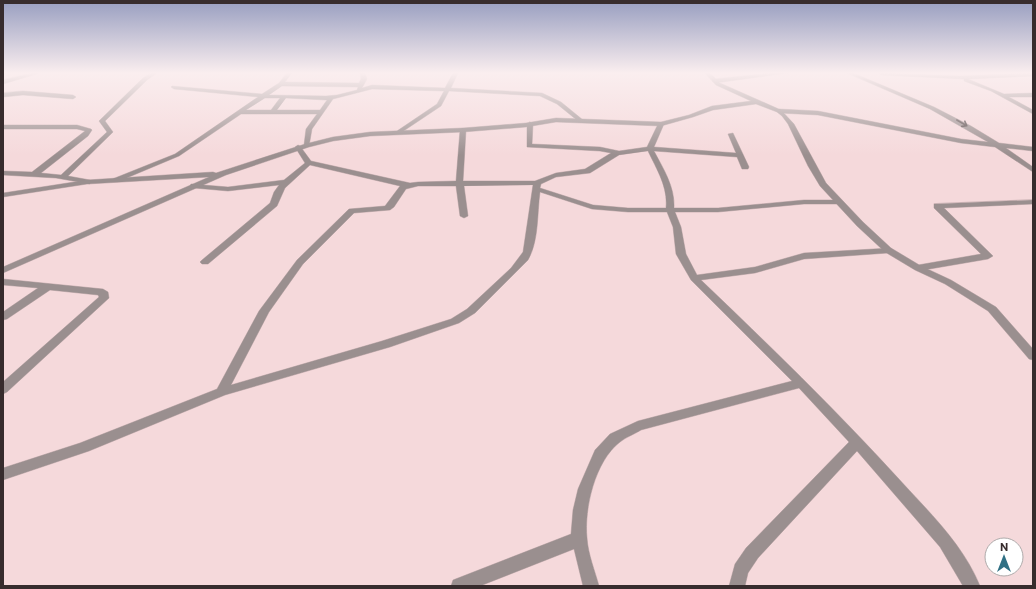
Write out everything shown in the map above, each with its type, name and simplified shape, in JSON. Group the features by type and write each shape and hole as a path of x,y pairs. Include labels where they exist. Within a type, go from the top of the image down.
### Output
{"street":[{"path":"63,177 110,132 102,121 123,100"},
{"path":"114,180 154,166 177,155 258,100"},
{"path":"273,112 282,100"},
{"path":"307,145 309,129 330,100"},
{"path":"399,132 434,109 441,100"},
{"path":"556,100 580,120"},
{"path":"755,100 779,111 824,114 936,137 1033,149"},
{"path":"913,100 939,112 1000,146 1033,170"},
{"path":"1013,100 1033,112"},
{"path":"3,270 223,173 298,147 333,139 399,132 464,130 556,120 661,124 691,116 712,108 758,102"},
{"path":"779,111 791,124 812,166 823,184 839,202 888,250 918,268 948,282 992,309 1033,356"},
{"path":"241,112 321,112"},
{"path":"530,124 529,146 600,149 619,153"},
{"path":"661,124 650,149 669,188 671,196 670,210 678,227 681,254 694,278 801,383 857,442 946,542 972,586"},
{"path":"3,127 77,127 89,130 86,135 35,174"},
{"path":"464,130 459,169 464,216"},
{"path":"730,134 745,167"},
{"path":"298,147 309,163 407,185 461,184 537,186 581,204 605,209 736,209 804,202 839,202"},
{"path":"3,474 84,447 221,392 386,344 455,321 471,311 514,270 528,252 537,186 549,176 578,173 592,169 608,157 619,153 650,149 739,155"},
{"path":"204,262 274,204 274,196 287,182 309,163"},
{"path":"3,173 63,177 87,182"},
{"path":"3,195 87,182 182,177 223,173"},
{"path":"194,186 228,189 287,182"},
{"path":"221,392 264,311 300,262 352,212 386,208 391,206 400,191 407,185"},
{"path":"918,268 988,256 937,206 1033,202"},
{"path":"694,278 769,268 787,260 804,256 888,250"},
{"path":"3,282 103,292 104,298 3,389"},
{"path":"3,317 47,287"},
{"path":"591,586 579,539 580,510 584,489 600,454 615,438 638,426 801,383"},
{"path":"737,586 741,570 752,553 857,442"},
{"path":"459,586 579,539"}]}
